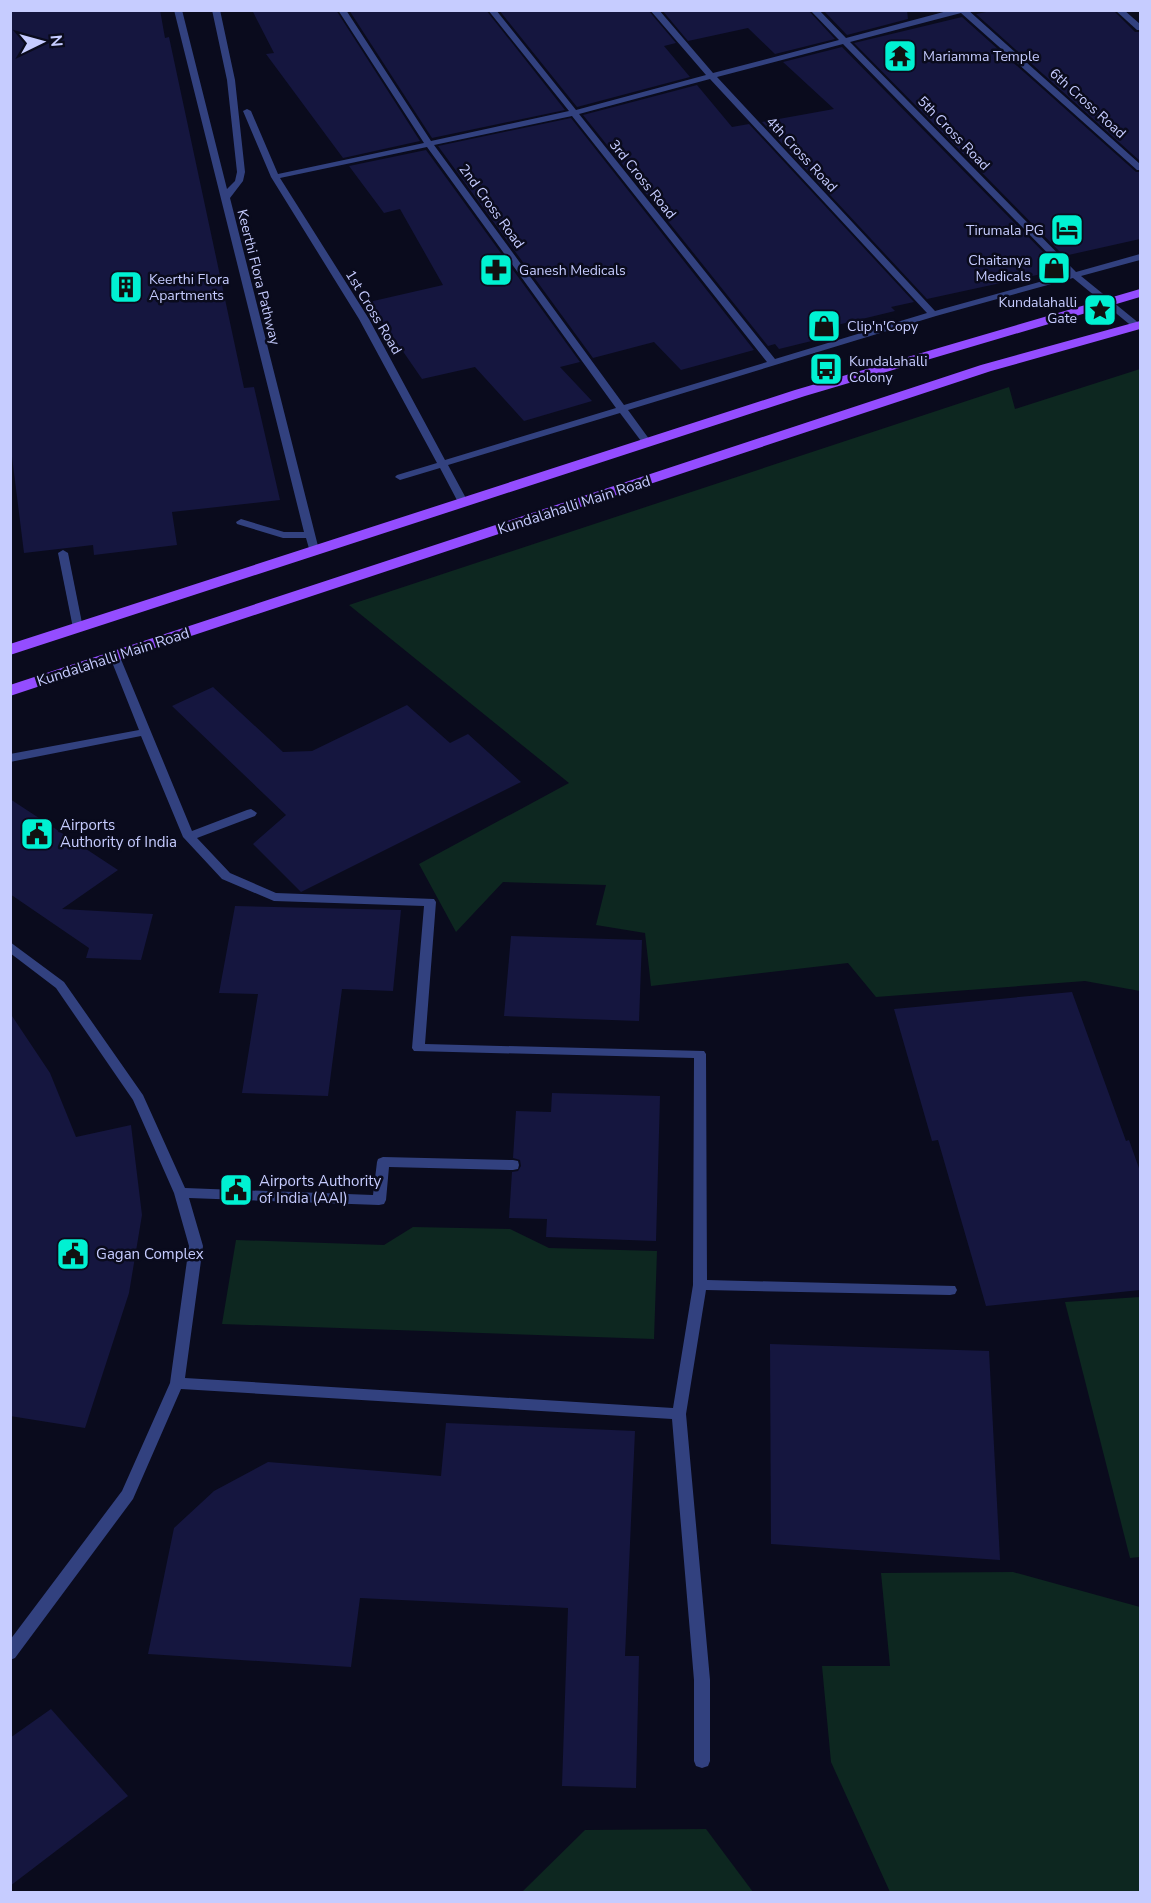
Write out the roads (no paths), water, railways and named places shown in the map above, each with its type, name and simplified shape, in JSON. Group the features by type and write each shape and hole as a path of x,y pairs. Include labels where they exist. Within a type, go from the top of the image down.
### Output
{"main road":[{"path":"10,650 800,393 1140,292"},
{"name":"Kundalahalli Main Road","path":"10,691 986,368 1139,326"}],"street":[{"name":"Keerthi Flora Pathway","path":"178,10 314,550"},
{"path":"216,10 231,80 241,172 239,181 225,198"},
{"name":"2nd Cross Road","path":"342,10 429,144 647,443"},
{"name":"3rd Cross Road","path":"492,10 773,363"},
{"name":"4th Cross Road","path":"654,10 711,75 933,314"},
{"name":"5th Cross Road","path":"814,10 1074,275 1139,326"},
{"path":"275,177 573,113 711,75 847,43 963,10"},
{"name":"6th Cross Road","path":"963,10 1140,168"},
{"path":"1119,10 1140,28"},
{"name":"1st Cross Road","path":"247,111 275,177 364,319 464,502"},
{"path":"400,477 933,314 1140,257"},
{"path":"241,522 283,535 309,535"},
{"path":"63,553 78,628"},
{"path":"115,657 189,837 226,876 274,897 430,902 418,1048 700,1054 700,1285 679,1414 702,1680 702,1761"},
{"path":"10,758 145,732"},
{"path":"189,837 250,813"},
{"path":"10,946 60,984 139,1098 182,1193 196,1246 177,1383 128,1495 10,1653"},
{"path":"182,1193 379,1200 383,1162 513,1165"},
{"path":"700,1285 950,1290"},
{"path":"177,1383 679,1414"}],"place":[{"name":"Mariamma Temple","path":"900,56"},
{"name":"Tirumala PG","path":"1067,230"},
{"name":"Chaitanya Medicals","path":"1054,268"},
{"name":"Ganesh Medicals","path":"496,270"},
{"name":"Keerthi Flora Apartments","path":"126,287"},
{"name":"Kundalahalli Gate","path":"1100,310"},
{"name":"Clip'n'Copy","path":"824,326"},
{"name":"Kundalahalli Colony","path":"826,369"},
{"name":"Airports Authority of India","path":"37,834"},
{"name":"Airports Authority of India (AAI)","path":"236,1190"},
{"name":"Gagan Complex","path":"73,1254"}]}
